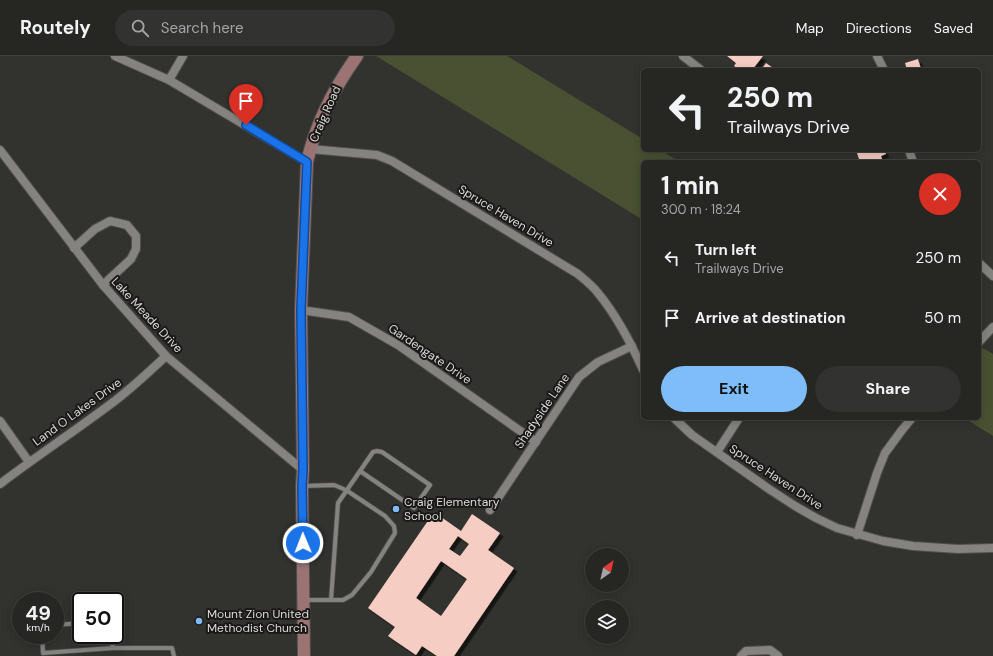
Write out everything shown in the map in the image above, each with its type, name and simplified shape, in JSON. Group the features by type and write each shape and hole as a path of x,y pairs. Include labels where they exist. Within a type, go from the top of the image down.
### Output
{"main road":[{"name":"Craig Road","path":"304,656 301,310 307,162 317,128 328,102 341,79 357,56"}],"street":[{"path":"115,56 169,80 307,162"},
{"path":"169,80 183,56"},
{"path":"683,56 698,68"},
{"path":"877,56 883,68"},
{"name":"Spruce Haven Drive","path":"310,149 377,154 392,161 578,274 598,291 616,318 641,366"},
{"name":"Lake Meade Drive","path":"0,150 102,286 166,356 303,470"},
{"path":"74,248 96,229 110,221 127,225 136,236 136,250 131,259 102,286"},
{"path":"981,265 993,276"},
{"name":"Gardengate Drive","path":"301,310 349,317 362,324 398,345 536,442"},
{"path":"981,340 993,327"},
{"name":"Shadyside Lane","path":"490,510 579,377 598,362 632,346"},
{"name":"Land O Lakes Drive","path":"0,484 116,400 166,356"},
{"name":"Spruce Haven Drive","path":"676,420 692,435 769,489 795,506 837,528 857,535 913,546 958,549 993,548"},
{"path":"717,452 738,420"},
{"path":"857,535 877,472 885,453 910,420"},
{"path":"0,421 29,462"},
{"path":"742,656 746,651 770,650 778,656"}],"lane":[{"path":"331,600 338,503 373,452 382,452 430,485 414,508 360,471"},
{"path":"302,486 334,485 346,490 385,516 394,526 395,533 371,572 352,595 343,600 303,600"},
{"path":"42,644 43,653 113,648 172,648 174,656"},
{"path":"112,644 113,648"}],"green space":[{"path":"376,56 507,56 641,138 641,152 663,152 677,160 641,160 641,219"},
{"path":"983,348 993,354 993,436 967,420 981,420 981,350"}],"building":[{"path":"727,56 763,56 754,68 737,68 734,66 736,63"},
{"path":"918,59 921,68 906,68 905,63"},
{"path":"766,63 773,68 762,68"},
{"path":"885,152 886,154 881,156 882,160 859,160 857,153"},
{"path":"434,512 461,531 472,514 500,533 488,550 514,568 454,656 437,656 422,646 416,655 388,636 395,627 368,608","holes":["458,536 469,544 460,556 449,549","441,561 467,579 441,616 416,598"]}],"place":[{"name":"Craig Elementary School","path":"396,509"},
{"name":"Mount Zion United Methodist Church","path":"199,621"}],"route":[{"path":"246,125 307,162 301,310 303,543"}]}
